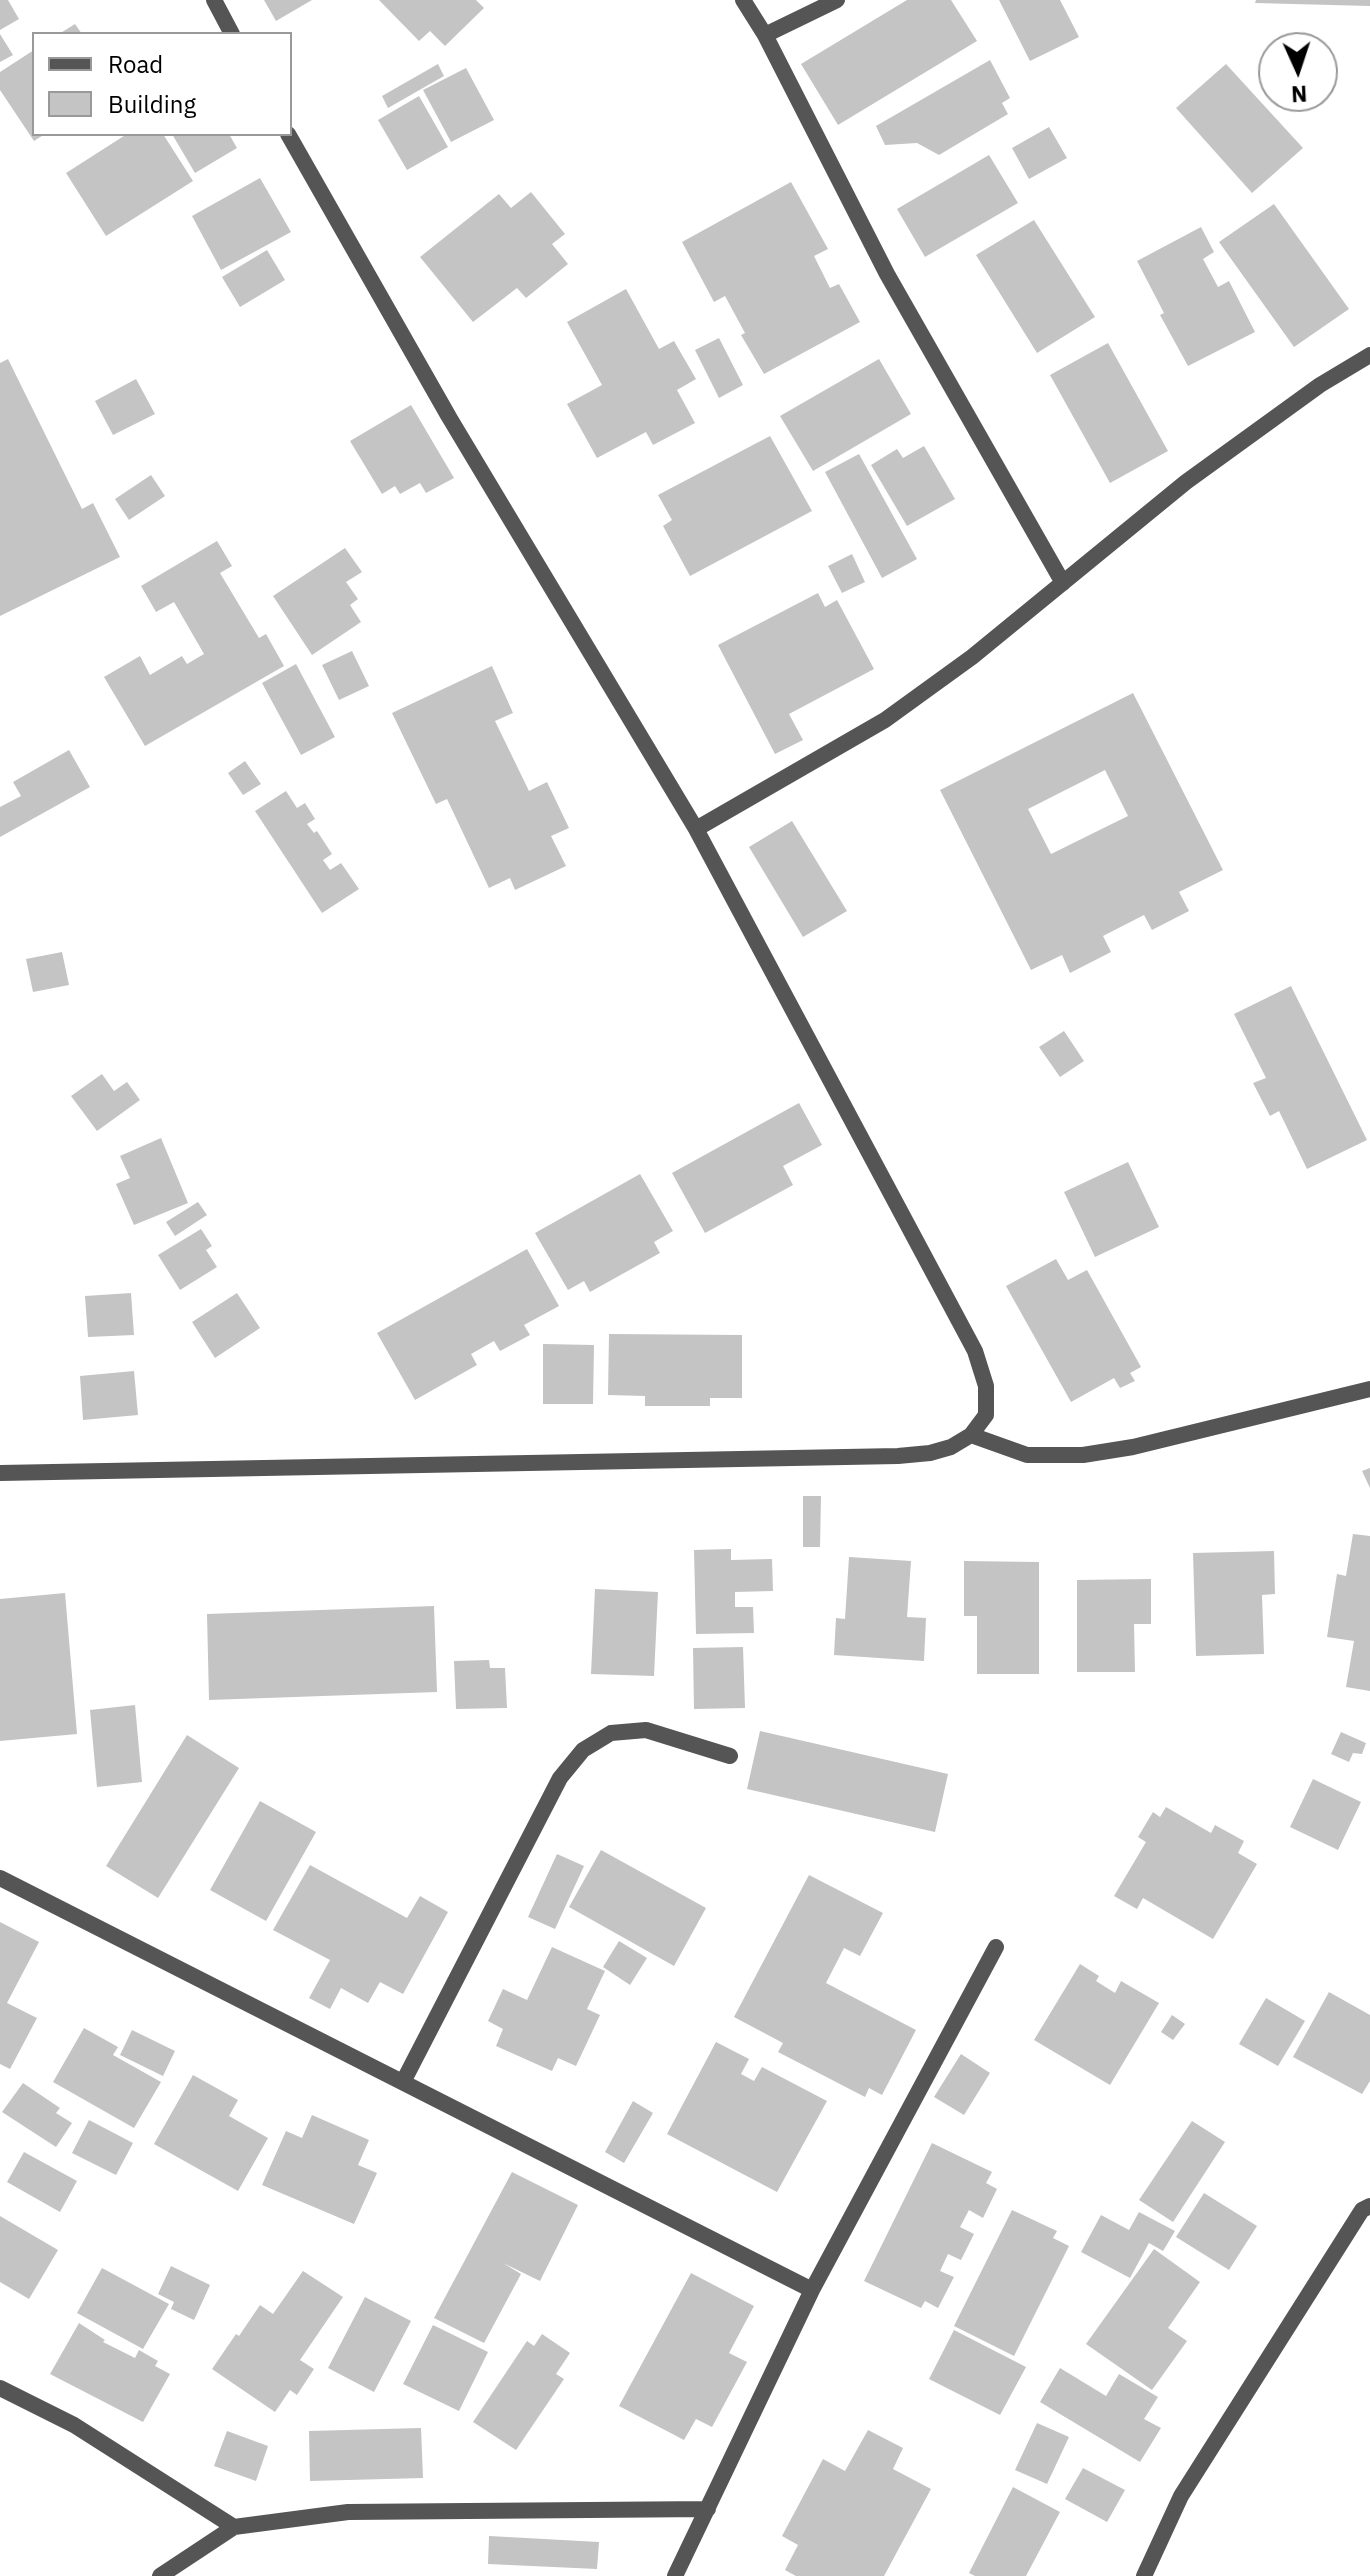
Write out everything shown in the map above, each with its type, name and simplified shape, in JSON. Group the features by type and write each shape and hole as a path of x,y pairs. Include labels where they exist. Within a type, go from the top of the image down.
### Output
{"street":[{"path":"214,0 231,32"},
{"path":"743,0 765,35 887,274 1063,583"},
{"path":"765,35 837,0"},
{"path":"0,1473 898,1456 951,1447 971,1435 986,1415 986,1386 975,1351 696,829 457,430 289,136"},
{"path":"696,829 885,720 972,657 1186,482 1320,385 1370,355"},
{"path":"971,1435 1027,1455 1083,1455 1133,1447 1370,1389"},
{"path":"403,2082 560,1778 583,1750 611,1733 646,1730 730,1756"},
{"path":"0,1878 812,2290"},
{"path":"675,2576 812,2290 996,1947"},
{"path":"1144,2576 1181,2496 1362,2210 1370,2206"},
{"path":"0,2388 74,2425 234,2527"},
{"path":"160,2576 234,2527 348,2512 708,2509"}],"building":[{"path":"0,0 8,0 19,19 0,30"},
{"path":"264,0 312,0 276,21"},
{"path":"379,0 476,0 484,8 445,46 430,31 419,41"},
{"path":"907,0 951,0 977,41 838,125 801,64"},
{"path":"999,0 1060,0 1079,37 1030,61"},
{"path":"1256,0 1370,0 1370,6 1255,3"},
{"path":"75,24 81,32 62,32"},
{"path":"0,34 13,55 0,62"},
{"path":"32,51 32,136 42,136 34,141 0,90 0,72"},
{"path":"990,60 1010,98 1002,103 1008,114 939,155 917,143 885,145 876,126"},
{"path":"438,64 444,76 388,108 382,96"},
{"path":"1226,64 1258,99 1258,112 1270,112 1303,148 1252,193 1176,108"},
{"path":"466,68 494,120 451,142 423,90"},
{"path":"419,96 448,147 407,170 378,120"},
{"path":"1049,127 1067,158 1029,179 1012,148"},
{"path":"124,136 164,136 193,181 106,236 66,173"},
{"path":"173,136 230,136 237,148 195,173"},
{"path":"989,155 1018,203 925,257 897,209"},
{"path":"260,178 291,232 221,270 192,216"},
{"path":"791,182 828,249 814,256 830,288 839,284 860,322 764,374 741,335 745,333 725,296 714,302 682,242"},
{"path":"531,192 565,234 552,244 568,264 526,298 517,288 473,322 420,257 499,194 511,208"},
{"path":"1274,204 1349,309 1294,347 1219,242"},
{"path":"1034,220 1095,317 1037,353 976,255"},
{"path":"1201,227 1214,252 1203,259 1218,287 1229,281 1255,332 1188,366 1160,315 1164,313 1137,261"},
{"path":"267,250 285,280 240,307 222,277"},
{"path":"626,289 659,349 674,341 696,379 677,390 695,423 653,445 646,432 597,458 567,404 602,385 567,322"},
{"path":"719,338 743,385 719,398 695,350"},
{"path":"1108,343 1168,451 1110,483 1050,375"},
{"path":"8,359 82,509 93,503 120,557 0,616 0,363"},
{"path":"879,359 911,414 813,471 780,416"},
{"path":"136,379 155,414 113,435 95,401"},
{"path":"411,405 454,478 426,493 420,483 400,494 395,486 382,494 350,441"},
{"path":"770,436 812,511 690,576 663,526 672,520 658,495"},
{"path":"924,446 955,499 907,526 871,465 897,449 903,458"},
{"path":"859,454 917,559 882,578 825,472"},
{"path":"151,475 165,496 129,520 115,499"},
{"path":"217,541 232,566 220,573 259,638 266,634 284,666 145,746 104,677 140,656 150,675 182,656 187,664 204,654 174,602 156,612 141,586"},
{"path":"345,548 362,572 346,582 358,599 350,605 361,622 312,655 273,596"},
{"path":"852,554 865,582 842,593 828,566"},
{"path":"818,593 825,607 837,600 874,669 789,714 803,740 775,754 718,645"},
{"path":"352,651 369,686 339,700 322,665"},
{"path":"296,664 335,737 301,755 262,683"},
{"path":"492,666 513,713 495,721 529,791 547,782 569,828 551,836 566,866 515,890 510,878 489,888 447,799 436,804 392,713"},
{"path":"1133,693 1223,870 1179,892 1189,911 1152,930 1144,915 1103,936 1111,952 1070,973 1062,955 1031,970 940,790","holes":["1105,770 1128,816 1051,854 1028,809"]},
{"path":"69,750 90,787 0,837 0,807 21,796 13,782"},
{"path":"245,761 261,784 243,795 228,773"},
{"path":"286,791 297,808 305,803 315,819 307,824 314,833 317,831 332,854 323,860 330,870 341,863 359,889 322,913 255,811"},
{"path":"792,821 847,911 803,937 749,847"},
{"path":"62,952 69,985 33,992 26,959"},
{"path":"1291,986 1367,1140 1307,1169 1279,1111 1270,1116 1253,1083 1266,1078 1234,1014"},
{"path":"1064,1031 1084,1061 1060,1077 1039,1047"},
{"path":"102,1074 114,1091 127,1082 140,1100 97,1131 71,1096"},
{"path":"799,1103 822,1145 783,1166 793,1185 705,1233 672,1173"},
{"path":"161,1138 188,1203 134,1225 116,1184 130,1178 120,1156"},
{"path":"1128,1162 1159,1227 1095,1257 1064,1192"},
{"path":"640,1174 673,1231 654,1242 660,1253 590,1292 584,1281 568,1290 535,1233"},
{"path":"198,1202 207,1215 175,1236 166,1222"},
{"path":"201,1229 212,1246 206,1250 217,1267 180,1290 158,1255"},
{"path":"527,1249 559,1306 524,1325 530,1335 500,1351 494,1341 471,1354 477,1365 415,1400 377,1333"},
{"path":"1056,1259 1068,1280 1087,1270 1141,1367 1130,1373 1135,1381 1120,1388 1114,1378 1071,1402 1006,1286"},
{"path":"131,1293 134,1335 88,1337 85,1296"},
{"path":"237,1293 260,1328 215,1358 192,1322"},
{"path":"609,1334 742,1335 742,1398 710,1398 710,1406 645,1406 645,1396 608,1395"},
{"path":"543,1344 594,1345 593,1404 543,1404"},
{"path":"134,1371 138,1415 83,1420 80,1376"},
{"path":"1370,1468 1370,1488 1362,1471"},
{"path":"803,1496 821,1496 820,1547 803,1547"},
{"path":"1353,1534 1370,1536 1370,1691 1346,1687 1354,1641 1327,1637 1337,1574 1346,1576"},
{"path":"731,1549 731,1560 772,1559 773,1591 735,1592 735,1607 753,1607 754,1633 696,1634 694,1550"},
{"path":"1274,1551 1275,1594 1262,1595 1264,1654 1196,1656 1193,1553"},
{"path":"849,1557 911,1561 907,1617 926,1618 924,1661 834,1655 836,1618 845,1619"},
{"path":"964,1561 1039,1562 1039,1674 977,1674 977,1616 964,1616"},
{"path":"1151,1579 1151,1624 1134,1624 1135,1672 1077,1672 1077,1580"},
{"path":"595,1589 658,1592 654,1676 591,1674"},
{"path":"65,1593 77,1734 0,1741 0,1599"},
{"path":"434,1606 437,1692 209,1700 207,1614"},
{"path":"743,1647 745,1708 694,1709 693,1648"},
{"path":"489,1660 490,1668 505,1668 507,1708 456,1709 454,1661"},
{"path":"135,1705 142,1782 97,1787 90,1710"},
{"path":"760,1731 948,1774 935,1832 747,1789"},
{"path":"1341,1732 1366,1743 1362,1754 1353,1753 1349,1762 1331,1754"},
{"path":"187,1735 239,1768 158,1898 106,1866"},
{"path":"1313,1779 1361,1802 1338,1850 1290,1827"},
{"path":"260,1801 316,1832 266,1921 210,1890"},
{"path":"1166,1807 1211,1833 1215,1825 1244,1841 1238,1853 1257,1864 1213,1939 1143,1898 1137,1909 1114,1896 1146,1842 1138,1837 1153,1812 1160,1817"},
{"path":"601,1850 706,1908 674,1966 569,1907"},
{"path":"557,1854 584,1866 555,1929 528,1917"},
{"path":"310,1865 407,1918 420,1896 448,1912 403,1994 380,1982 368,2003 341,1988 330,2009 309,1998 330,1960 273,1930"},
{"path":"809,1875 883,1913 860,1956 844,1948 826,1983 916,2030 882,2095 869,2088 865,2097 778,2052 783,2043 734,2017"},
{"path":"0,1922 39,1942 7,2003 37,2018 10,2069 0,2064"},
{"path":"619,1941 647,1958 630,1985 603,1967"},
{"path":"552,1947 605,1971 587,2009 600,2015 576,2066 558,2058 552,2071 496,2046 503,2029 488,2021 503,1989 527,2000"},
{"path":"1080,1964 1099,1976 1096,1981 1115,1993 1121,1981 1159,2003 1110,2085 1034,2040"},
{"path":"1329,1992 1370,2015 1370,2081 1362,2094 1293,2057"},
{"path":"1266,1998 1305,2021 1278,2066 1239,2044"},
{"path":"1172,2015 1185,2024 1173,2040 1161,2032"},
{"path":"84,2028 118,2047 113,2055 161,2082 134,2128 53,2082"},
{"path":"132,2030 175,2051 163,2076 120,2055"},
{"path":"716,2042 749,2059 741,2074 754,2081 762,2067 827,2101 777,2192 667,2134"},
{"path":"961,2054 990,2073 964,2115 934,2097"},
{"path":"193,2075 238,2100 229,2116 268,2138 238,2191 154,2144"},
{"path":"23,2083 60,2108 56,2113 72,2123 56,2147 2,2112"},
{"path":"633,2101 653,2113 624,2163 605,2152"},
{"path":"312,2115 369,2140 358,2165 377,2173 354,2224 262,2185 286,2131 302,2138"},
{"path":"89,2120 133,2143 116,2175 72,2153"},
{"path":"1192,2121 1225,2142 1173,2222 1139,2200"},
{"path":"932,2143 992,2172 986,2183 997,2189 983,2218 969,2210 960,2227 974,2234 961,2260 948,2254 940,2271 954,2277 938,2308 925,2301 921,2308 864,2281"},
{"path":"24,2152 77,2181 60,2212 7,2182"},
{"path":"512,2172 578,2205 540,2281 503,2263 521,2274 484,2343 434,2318"},
{"path":"1204,2193 1257,2226 1229,2270 1176,2237"},
{"path":"1012,2210 1057,2231 1053,2238 1069,2246 1014,2356 954,2326"},
{"path":"1139,2212 1175,2231 1163,2251 1149,2243 1130,2278 1081,2252 1101,2215 1129,2230"},
{"path":"0,2216 58,2250 29,2299 0,2282"},
{"path":"1154,2249 1200,2282 1168,2328 1187,2341 1152,2390 1086,2344"},
{"path":"171,2266 210,2285 194,2320 171,2309 174,2302 158,2294"},
{"path":"102,2268 169,2304 143,2349 77,2313"},
{"path":"303,2271 343,2297 300,2360 314,2369 297,2395 290,2390 275,2412 212,2369 260,2305 273,2314"},
{"path":"691,2273 754,2306 729,2353 747,2362 712,2427 696,2419 684,2440 619,2406"},
{"path":"365,2297 411,2321 374,2392 328,2368"},
{"path":"79,2323 105,2340 103,2342 135,2358 139,2350 158,2361 155,2366 170,2374 143,2422 50,2374"},
{"path":"433,2325 488,2352 459,2411 403,2384"},
{"path":"954,2330 1026,2367 1000,2415 929,2379"},
{"path":"542,2334 570,2353 556,2374 564,2379 516,2450 473,2422 527,2341 534,2346"},
{"path":"1060,2368 1106,2396 1119,2374 1158,2397 1144,2419 1161,2428 1140,2462 1040,2402"},
{"path":"1037,2423 1069,2437 1047,2484 1015,2470"},
{"path":"421,2428 423,2478 310,2481 309,2431"},
{"path":"868,2430 903,2448 893,2469 931,2489 884,2576 796,2576 785,2570 798,2545 782,2536 823,2459 845,2471"},
{"path":"227,2431 268,2446 256,2481 214,2466"},
{"path":"1083,2468 1125,2490 1107,2522 1065,2499"},
{"path":"1013,2487 1060,2512 1026,2576 975,2576 969,2573"},
{"path":"489,2536 599,2542 597,2569 488,2564"}]}
